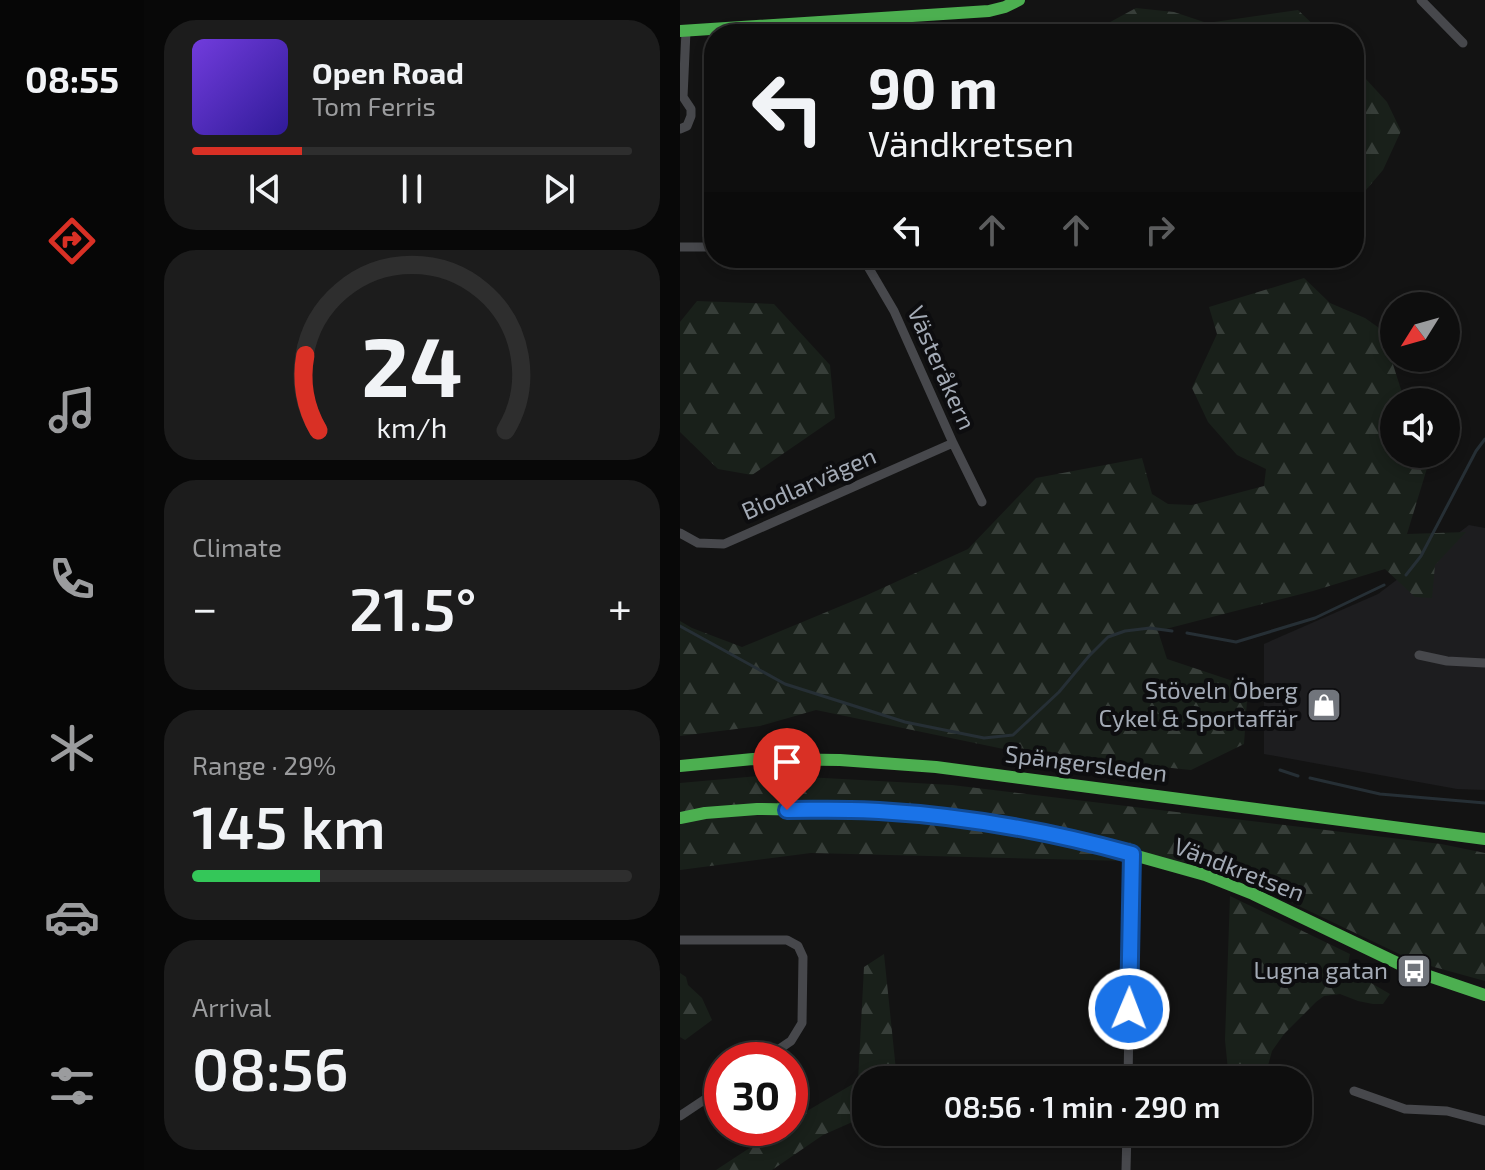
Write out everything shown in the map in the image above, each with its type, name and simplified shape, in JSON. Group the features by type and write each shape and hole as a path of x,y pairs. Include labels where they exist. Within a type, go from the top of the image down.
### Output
{"street":[{"path":"778,24 989,11 1019,0"},
{"path":"1421,0 1463,43"},
{"path":"680,129 687,126 691,116 691,109 682,97 683,31 704,29"},
{"path":"680,247 704,247"},
{"name":"Västeråkern","path":"869,268 894,311 982,502"},
{"name":"Biodlarvägen","path":"680,533 698,543 724,544 953,443"},
{"path":"1419,655 1447,661 1485,663"},
{"name":"Spängersleden","path":"680,766 753,759 840,760 936,767 1485,839"},
{"name":"Vändkretsen","path":"680,818 757,809 879,811 1012,825 1080,840 1205,875 1253,894 1414,971 1485,995"},
{"path":"1128,1066 1132,854"},
{"path":"680,940 787,940 798,946 803,957 802,1023 790,1042"},
{"path":"1354,1091 1405,1109 1447,1111 1485,1121"},
{"path":"680,1116 704,1100"},
{"path":"1126,1170 1127,1146"}],"shaded area":[{"path":"1469,525 1485,528 1485,790 1457,789 1264,754 1264,644 1378,594"}],"green space":[{"path":"1136,8 1174,12 1207,23 1298,10 1313,24 1106,24"},
{"path":"1364,77 1387,102 1401,131 1383,170 1364,192"},
{"path":"1304,278 1330,303 1365,318 1380,329 1380,372 1395,372 1401,388 1380,388 1380,468 1427,468 1407,534 1466,532 1435,565 1432,598 1415,597 1385,569 1158,631 1167,659 1248,686 1244,744 1191,770 1018,752 816,710 760,726 680,736 680,621 742,647 968,549 1036,478 1142,458 1152,494 1168,504 1192,505 1264,486 1266,469 1237,455 1208,422 1192,388 1217,334 1209,307"},
{"path":"697,301 774,304 830,365 835,418 752,475 718,469 680,432 680,322"},
{"path":"769,775 952,785 1441,844 1485,853 1485,981 1416,962 1209,863 811,853 680,870 680,783"},
{"path":"1230,896 1350,954 1347,969 1390,994 1383,1004 1358,1001 1340,994 1324,996 1284,1034 1272,1051 1268,1066 1228,1066 1225,1040"},
{"path":"884,954 896,1066 859,1066 864,967"},
{"path":"680,973 702,998 712,1020 685,1040 680,1037"},
{"path":"852,1085 852,1122 808,1145 808,1110"},
{"path":"753,1146 807,1146 772,1170 716,1170"}],"waterway":[{"path":"1406,575 1421,556 1485,439"},
{"path":"1187,633 1236,642 1315,618 1384,585"},
{"path":"680,626 785,684 905,722 984,738 1013,735 1059,692 1108,637 1150,628 1172,631"},
{"path":"1280,770 1298,776"},
{"path":"1310,778 1380,794 1485,803"}],"traffic: fast":[{"path":"788,24 989,11 1019,0"},
{"path":"680,31 704,29"},
{"path":"680,766 753,759 840,760 936,767 1485,839"},
{"path":"680,818 757,809 879,811 1012,825 1080,840 1205,875 1253,894 1414,971 1485,995"}],"place":[{"name":"Stöveln Öberg Cykel & Sportaffär","path":"1324,705"},
{"name":"Lugna gatan","path":"1414,971"}],"route":[{"path":"787,810 879,811 1012,825 1132,854 1129,1009"}]}
